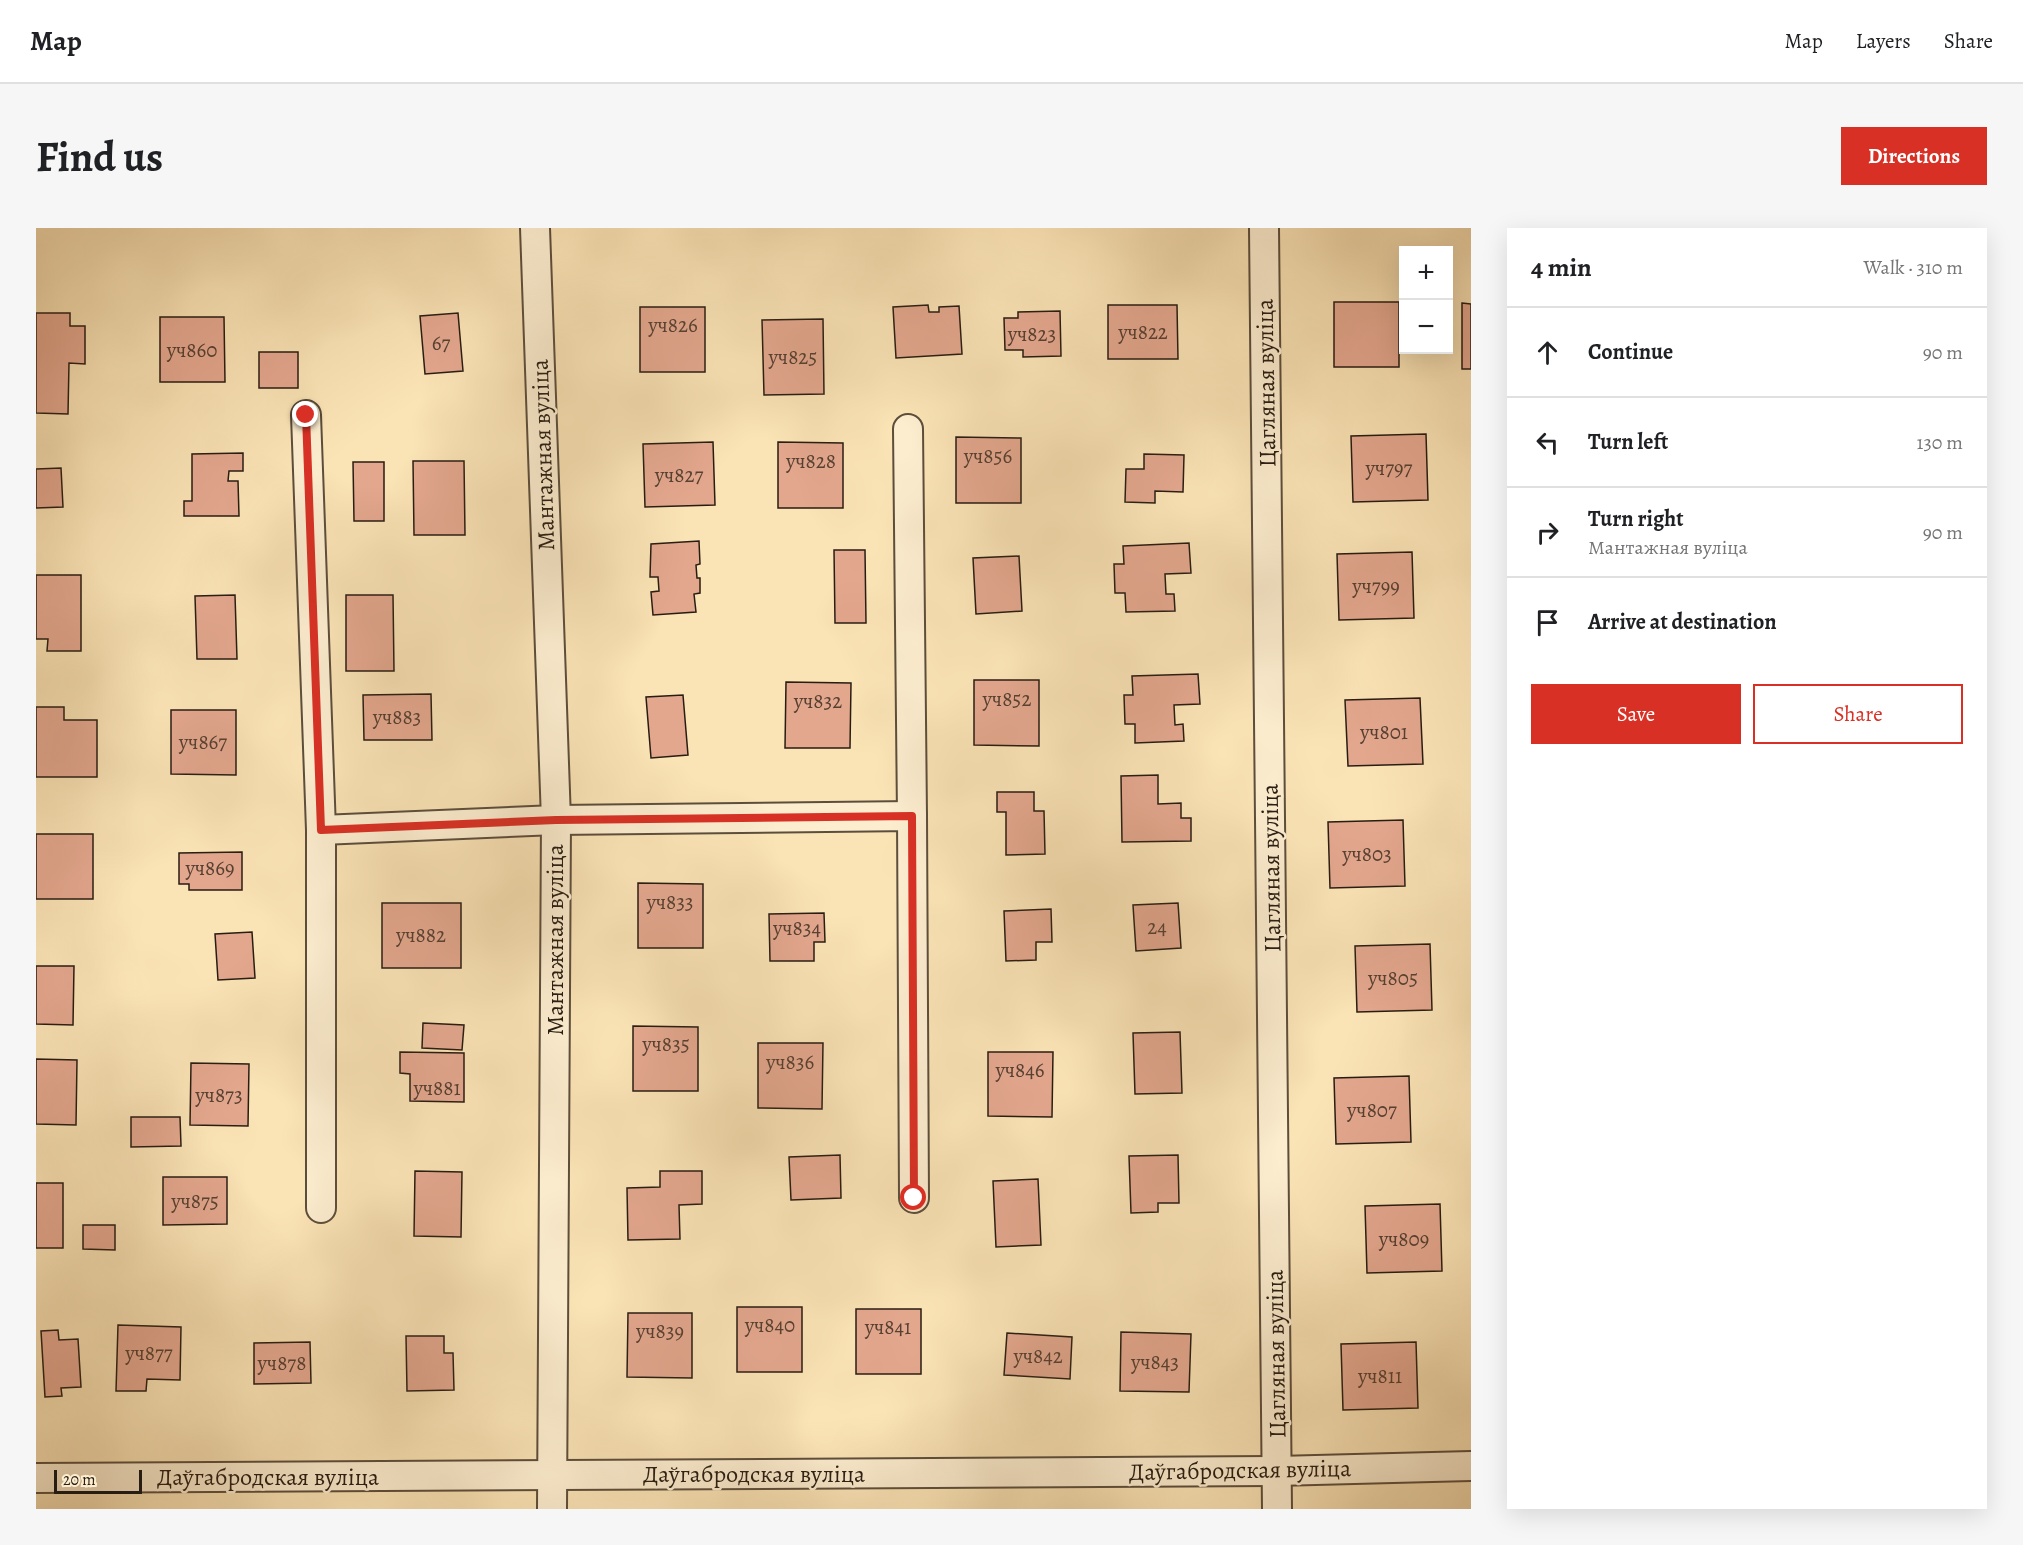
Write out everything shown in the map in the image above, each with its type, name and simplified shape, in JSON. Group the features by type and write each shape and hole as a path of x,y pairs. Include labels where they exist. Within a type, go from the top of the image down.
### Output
{"street":[{"name":"Мантажная вуліца","path":"536,228 556,820 552,1509"},
{"name":"Цагляная вуліца","path":"1264,228 1277,1509"},
{"path":"306,415 321,830 321,1208"},
{"path":"908,429 914,1198"},
{"path":"321,830 556,820 912,816"},
{"name":"Даўгабродская вуліца","path":"36,1478 1277,1471 1471,1466"}],"building":[{"path":"1334,302 1399,302 1399,367 1334,367"},
{"path":"1462,303 1471,304 1471,369 1462,369"},
{"path":"928,305 929,312 939,312 939,307 959,306 962,354 896,358 893,307"},
{"path":"1108,305 1177,305 1178,359 1108,359"},
{"path":"640,307 705,307 705,372 640,372"},
{"path":"1060,311 1061,356 1023,357 1023,350 1005,350 1004,318 1018,318 1018,312"},
{"path":"36,313 70,313 70,326 85,326 85,364 69,363 68,414 36,413"},
{"path":"458,313 463,371 425,374 420,316"},
{"path":"160,317 224,317 225,382 160,382"},
{"path":"823,319 824,394 764,395 762,320"},
{"path":"259,352 298,352 298,388 259,388"},
{"path":"1426,434 1428,500 1353,502 1351,436"},
{"path":"956,437 1021,438 1021,503 956,503"},
{"path":"713,442 715,505 645,507 643,444"},
{"path":"778,442 843,443 843,508 778,508"},
{"path":"243,453 243,471 229,471 228,481 238,481 239,516 184,516 184,501 192,501 192,454"},
{"path":"1144,454 1184,455 1183,492 1155,491 1155,503 1125,502 1126,469 1144,469"},
{"path":"413,461 464,461 465,535 414,535"},
{"path":"353,462 384,462 384,521 354,521"},
{"path":"61,468 63,507 36,508 36,469"},
{"path":"699,541 700,564 696,565 697,578 700,578 700,593 694,594 696,612 653,615 651,592 659,591 658,577 650,577 651,544"},
{"path":"1189,543 1191,573 1165,574 1166,594 1174,594 1175,611 1126,612 1125,593 1115,593 1114,564 1124,564 1123,546"},
{"path":"834,550 865,550 866,623 835,623"},
{"path":"1412,552 1414,618 1339,620 1337,554"},
{"path":"1019,556 1022,611 976,614 973,558"},
{"path":"36,575 81,575 81,651 47,651 48,639 36,639"},
{"path":"235,595 237,659 197,659 195,596"},
{"path":"346,595 393,595 394,671 346,671"},
{"path":"1198,674 1200,704 1174,705 1175,725 1183,724 1184,741 1135,743 1135,724 1125,724 1124,695 1133,695 1132,676"},
{"path":"974,680 1039,680 1039,746 974,745"},
{"path":"786,682 851,683 850,748 785,748"},
{"path":"431,694 432,740 364,740 363,695"},
{"path":"683,695 688,755 651,758 646,697"},
{"path":"1420,698 1423,764 1348,766 1345,700"},
{"path":"36,707 64,707 64,720 97,720 97,777 36,777"},
{"path":"171,710 236,710 236,775 171,774"},
{"path":"1158,775 1158,804 1181,803 1181,818 1191,818 1191,841 1122,842 1121,776"},
{"path":"997,792 1034,792 1034,811 1044,811 1045,854 1006,855 1006,812 997,812"},
{"path":"1403,820 1405,886 1330,888 1328,822"},
{"path":"36,834 93,834 93,899 36,899"},
{"path":"242,852 242,890 189,890 189,884 179,884 179,853"},
{"path":"638,883 703,884 703,948 638,948"},
{"path":"382,903 461,903 461,968 382,968"},
{"path":"1178,903 1181,948 1136,951 1133,905"},
{"path":"1051,909 1052,942 1036,942 1036,960 1006,961 1004,911"},
{"path":"824,913 825,942 814,942 814,961 770,961 769,914"},
{"path":"252,932 255,978 218,980 215,934"},
{"path":"1430,944 1432,1010 1357,1012 1355,946"},
{"path":"36,966 74,966 73,1025 36,1024"},
{"path":"423,1023 464,1025 462,1050 422,1048"},
{"path":"633,1026 698,1027 698,1091 633,1091"},
{"path":"1180,1032 1182,1093 1135,1094 1133,1033"},
{"path":"758,1043 823,1043 822,1109 758,1108"},
{"path":"400,1052 464,1053 464,1102 410,1101 410,1074 400,1073"},
{"path":"988,1052 1053,1052 1052,1117 988,1116"},
{"path":"36,1059 77,1060 76,1125 36,1124"},
{"path":"191,1063 249,1064 248,1126 190,1125"},
{"path":"1409,1076 1411,1142 1336,1144 1334,1078"},
{"path":"131,1117 180,1117 181,1146 131,1147"},
{"path":"840,1155 841,1198 791,1200 789,1157"},
{"path":"1178,1155 1179,1203 1158,1203 1158,1212 1131,1213 1129,1156"},
{"path":"415,1171 462,1172 461,1237 414,1236"},
{"path":"660,1171 702,1171 702,1204 679,1205 680,1239 628,1240 627,1188 660,1187"},
{"path":"163,1177 227,1177 227,1224 163,1225"},
{"path":"1038,1179 1041,1245 996,1247 993,1181"},
{"path":"36,1183 63,1183 63,1248 36,1248"},
{"path":"1440,1204 1442,1271 1367,1273 1365,1206"},
{"path":"83,1225 115,1225 115,1250 83,1249"},
{"path":"737,1307 802,1307 802,1372 737,1372"},
{"path":"856,1309 921,1309 921,1374 856,1374"},
{"path":"628,1313 692,1313 692,1378 627,1377"},
{"path":"118,1325 181,1327 180,1380 147,1379 146,1391 116,1391"},
{"path":"58,1330 59,1340 78,1339 81,1387 61,1388 62,1396 45,1397 41,1331"},
{"path":"1121,1332 1191,1334 1189,1392 1120,1391"},
{"path":"1007,1333 1072,1337 1070,1379 1004,1375"},
{"path":"406,1336 444,1336 444,1353 453,1353 454,1390 407,1391"},
{"path":"310,1342 311,1383 254,1384 254,1343"},
{"path":"1416,1342 1418,1408 1343,1410 1341,1344"}],"route":[{"path":"306,415 321,830 556,820 912,816 914,1198"}]}
